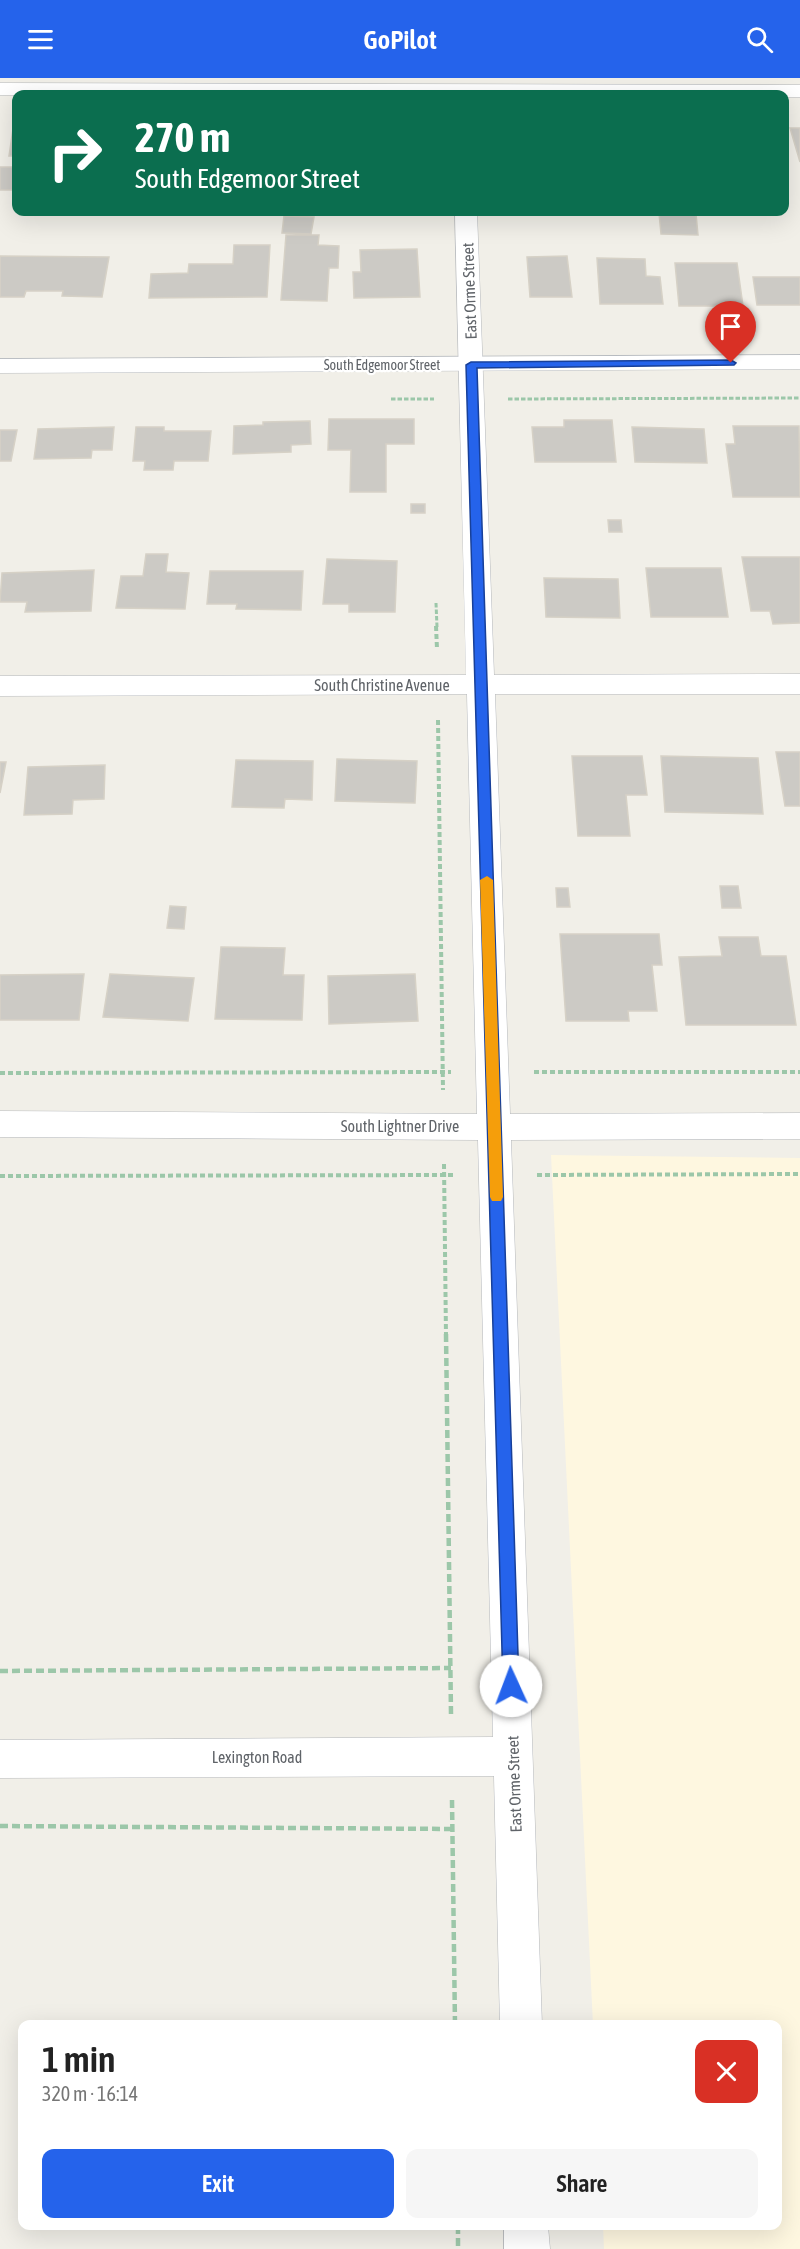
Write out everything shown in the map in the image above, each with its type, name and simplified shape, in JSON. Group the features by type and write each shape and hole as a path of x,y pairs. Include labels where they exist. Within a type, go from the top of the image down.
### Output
{"street":[{"path":"0,90 462,88 631,90"},
{"name":"East Orme Street","path":"466,216 521,2020"},
{"name":"South Edgemoor Street","path":"0,366 800,362"},
{"name":"South Christine Avenue","path":"0,686 800,684"},
{"name":"South Lightner Drive","path":"0,1124 443,1127 800,1126"},
{"name":"Lexington Road","path":"0,1759 513,1756"},
{"path":"526,2230 527,2249"}],"path":[{"path":"433,399 433,411"},
{"path":"436,602 455,2020"},
{"path":"0,1073 800,1072"},
{"path":"0,1176 800,1174"},
{"path":"0,1671 451,1668"},
{"path":"0,1826 452,1829"},
{"path":"458,2230 458,2249"}],"shaded area":[{"path":"551,1155 800,1158 800,2249 604,2249 603,2230 782,2230 782,2020 593,2020"}],"building":[{"path":"790,128 800,128 800,162"},
{"path":"12,136 12,156 9,156"},
{"path":"0,167 12,167 12,190 0,190"},
{"path":"284,216 314,217 311,234 282,233"},
{"path":"659,216 696,216 698,235 661,234"},
{"path":"286,235 319,235 318,245 339,246 338,268 329,268 327,301 281,300"},
{"path":"234,245 270,245 267,297 149,298 151,274 188,273 189,264 233,264"},
{"path":"417,249 420,297 354,298 353,272 361,272 360,250"},
{"path":"0,256 109,257 102,297 62,296 63,291 26,291 24,297 0,297"},
{"path":"567,256 572,297 530,297 527,257"},
{"path":"597,258 645,259 646,276 660,277 663,304 600,304"},
{"path":"675,263 737,263 743,306 679,306"},
{"path":"753,277 800,277 800,305 757,305"},
{"path":"329,419 414,419 414,444 386,444 386,492 350,492 351,450 328,450"},
{"path":"564,420 612,420 616,462 535,462 532,427 564,427"},
{"path":"310,421 311,444 291,445 291,452 233,454 234,426 263,425 263,422"},
{"path":"733,426 799,426 800,497 733,497 726,444 735,444"},
{"path":"114,427 112,450 92,450 91,458 34,459 38,429"},
{"path":"136,427 164,427 164,431 211,431 208,461 174,461 173,470 144,470 145,461 133,461"},
{"path":"632,427 704,429 707,463 635,462"},
{"path":"0,430 17,430 11,461 0,461"},
{"path":"411,504 425,504 425,513 411,513"},
{"path":"608,520 621,520 622,532 609,532"},
{"path":"146,554 168,554 166,572 189,573 185,609 116,608 121,576 143,576"},
{"path":"742,557 800,557 800,623 773,624 770,611 751,611"},
{"path":"327,559 397,561 395,612 349,612 349,604 323,604"},
{"path":"646,568 721,568 728,617 651,617"},
{"path":"94,570 91,611 25,612 27,602 0,602 2,573"},
{"path":"210,571 303,571 301,610 236,609 237,604 207,604"},
{"path":"544,578 618,579 620,618 546,617"},
{"path":"776,752 800,752 800,806 785,806"},
{"path":"572,756 642,756 647,795 626,795 630,836 578,836"},
{"path":"661,756 758,758 763,814 665,812"},
{"path":"337,759 417,761 415,803 335,801"},
{"path":"236,760 313,761 312,800 285,799 284,808 232,807"},
{"path":"0,762 6,762 0,793"},
{"path":"105,765 104,799 73,800 72,814 24,815 28,767"},
{"path":"720,886 738,886 741,908 722,908"},
{"path":"556,888 568,888 570,907 557,907"},
{"path":"170,906 186,907 184,929 167,928"},
{"path":"560,934 659,934 662,965 652,965 657,1011 628,1011 629,1021 566,1021"},
{"path":"719,937 758,937 761,956 786,956 796,1025 686,1025 679,957 722,956"},
{"path":"221,947 285,948 283,975 304,975 302,1020 215,1019"},
{"path":"84,974 79,1020 0,1020 0,975"},
{"path":"110,974 194,978 188,1021 103,1017"},
{"path":"415,974 418,1021 329,1024 328,976"}],"slow traffic":[{"path":"487,880 496,1197"}],"route":[{"path":"511,1686 471,365 731,363"}]}
